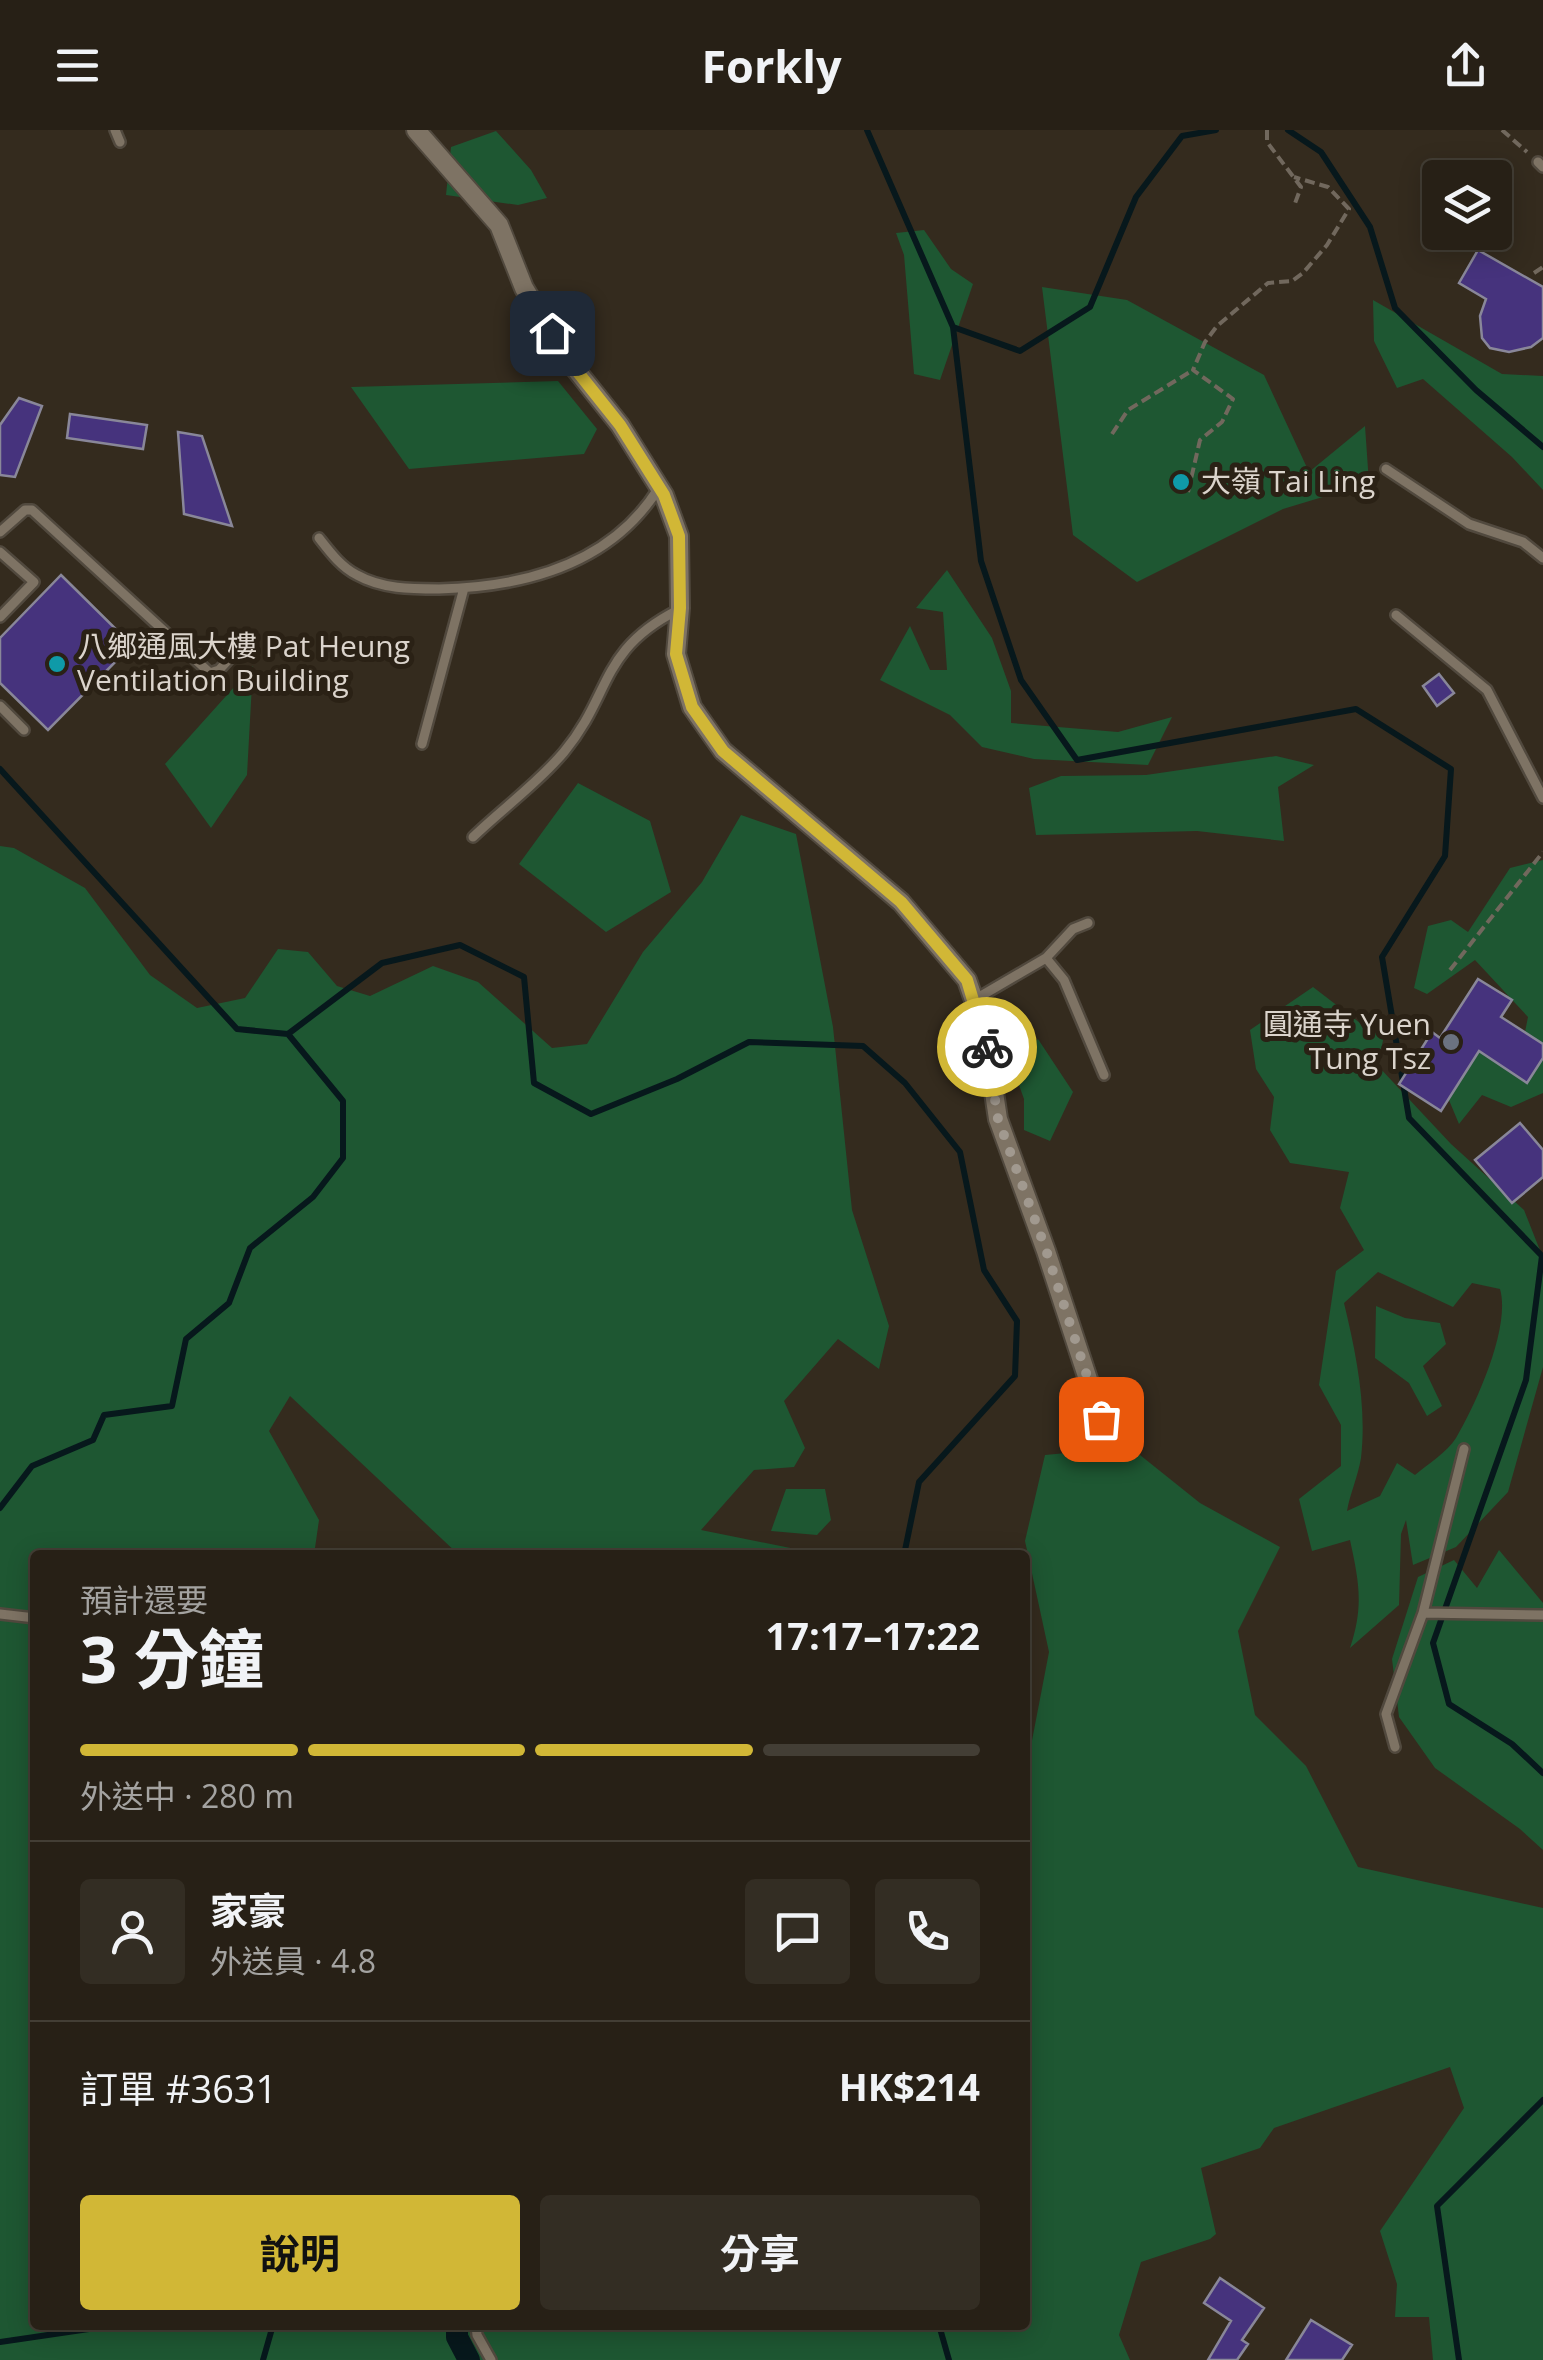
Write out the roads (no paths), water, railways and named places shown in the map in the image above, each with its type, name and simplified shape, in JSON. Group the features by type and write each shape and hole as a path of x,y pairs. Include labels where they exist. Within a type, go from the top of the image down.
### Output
{"street":[{"path":"416,130 499,225 524,288 565,356 620,425 660,487 679,536 676,654 692,707 723,751 901,902 967,980 985,1032 998,1119 1101,1419"}],"lane":[{"path":"115,130 120,142"},
{"path":"1386,469 1469,524 1522,542 1543,558"},
{"path":"319,538 340,563 374,584 464,588 546,575 598,551 628,528 660,487"},
{"path":"0,532 24,510 32,510 210,673 219,670 232,656"},
{"path":"0,552 34,582 0,617"},
{"path":"422,744 464,588"},
{"path":"473,837 564,752 612,665 632,640 648,624 680,608"},
{"path":"1396,615 1487,690 1543,798"},
{"path":"1,710 24,730"},
{"path":"974,1000 1046,958 1073,930 1088,923"},
{"path":"1046,958 1064,980 1104,1075"},
{"path":"1395,1746 1386,1714 1423,1614 1464,1449"},
{"path":"0,1614 30,1617"},
{"path":"1423,1614 1543,1615"},
{"path":"476,2330 491,2360"}],"waterway":[{"path":"867,130 953,327 1020,351 1090,307 1136,197 1182,136 1216,130"},
{"path":"1288,130 1321,152 1370,227 1395,308 1476,390 1543,447"},
{"path":"953,327 981,561 1021,680 1077,760 1356,709 1451,769 1445,856 1382,957 1409,1118 1542,1256 1526,1380 1433,1643 1449,1704 1512,1744 1543,1773"},
{"path":"0,769 237,1029 288,1034 343,1101 343,1158 313,1197 250,1248 229,1303 186,1339 172,1406 104,1415 93,1440 32,1466 0,1508"},
{"path":"288,1034 382,963 460,945 524,977 534,1083 591,1114 677,1079 749,1042 863,1046 905,1083 960,1152 984,1270 1017,1321 1015,1376 919,1482 905,1550"},
{"path":"1459,2360 1437,2206 1543,2100"},
{"path":"0,2342 82,2330"},
{"path":"263,2360 272,2330"},
{"path":"457,2330 469,2360"},
{"path":"940,2330 949,2360"}],"place":[{"name":"大嶺 Tai Ling","path":"1181,482"},
{"name":"八鄉通風大樓 Pat Heung Ventilation Building","path":"57,664"},
{"name":"圓通寺 Yuen Tung Tsz","path":"1451,1042"}]}
